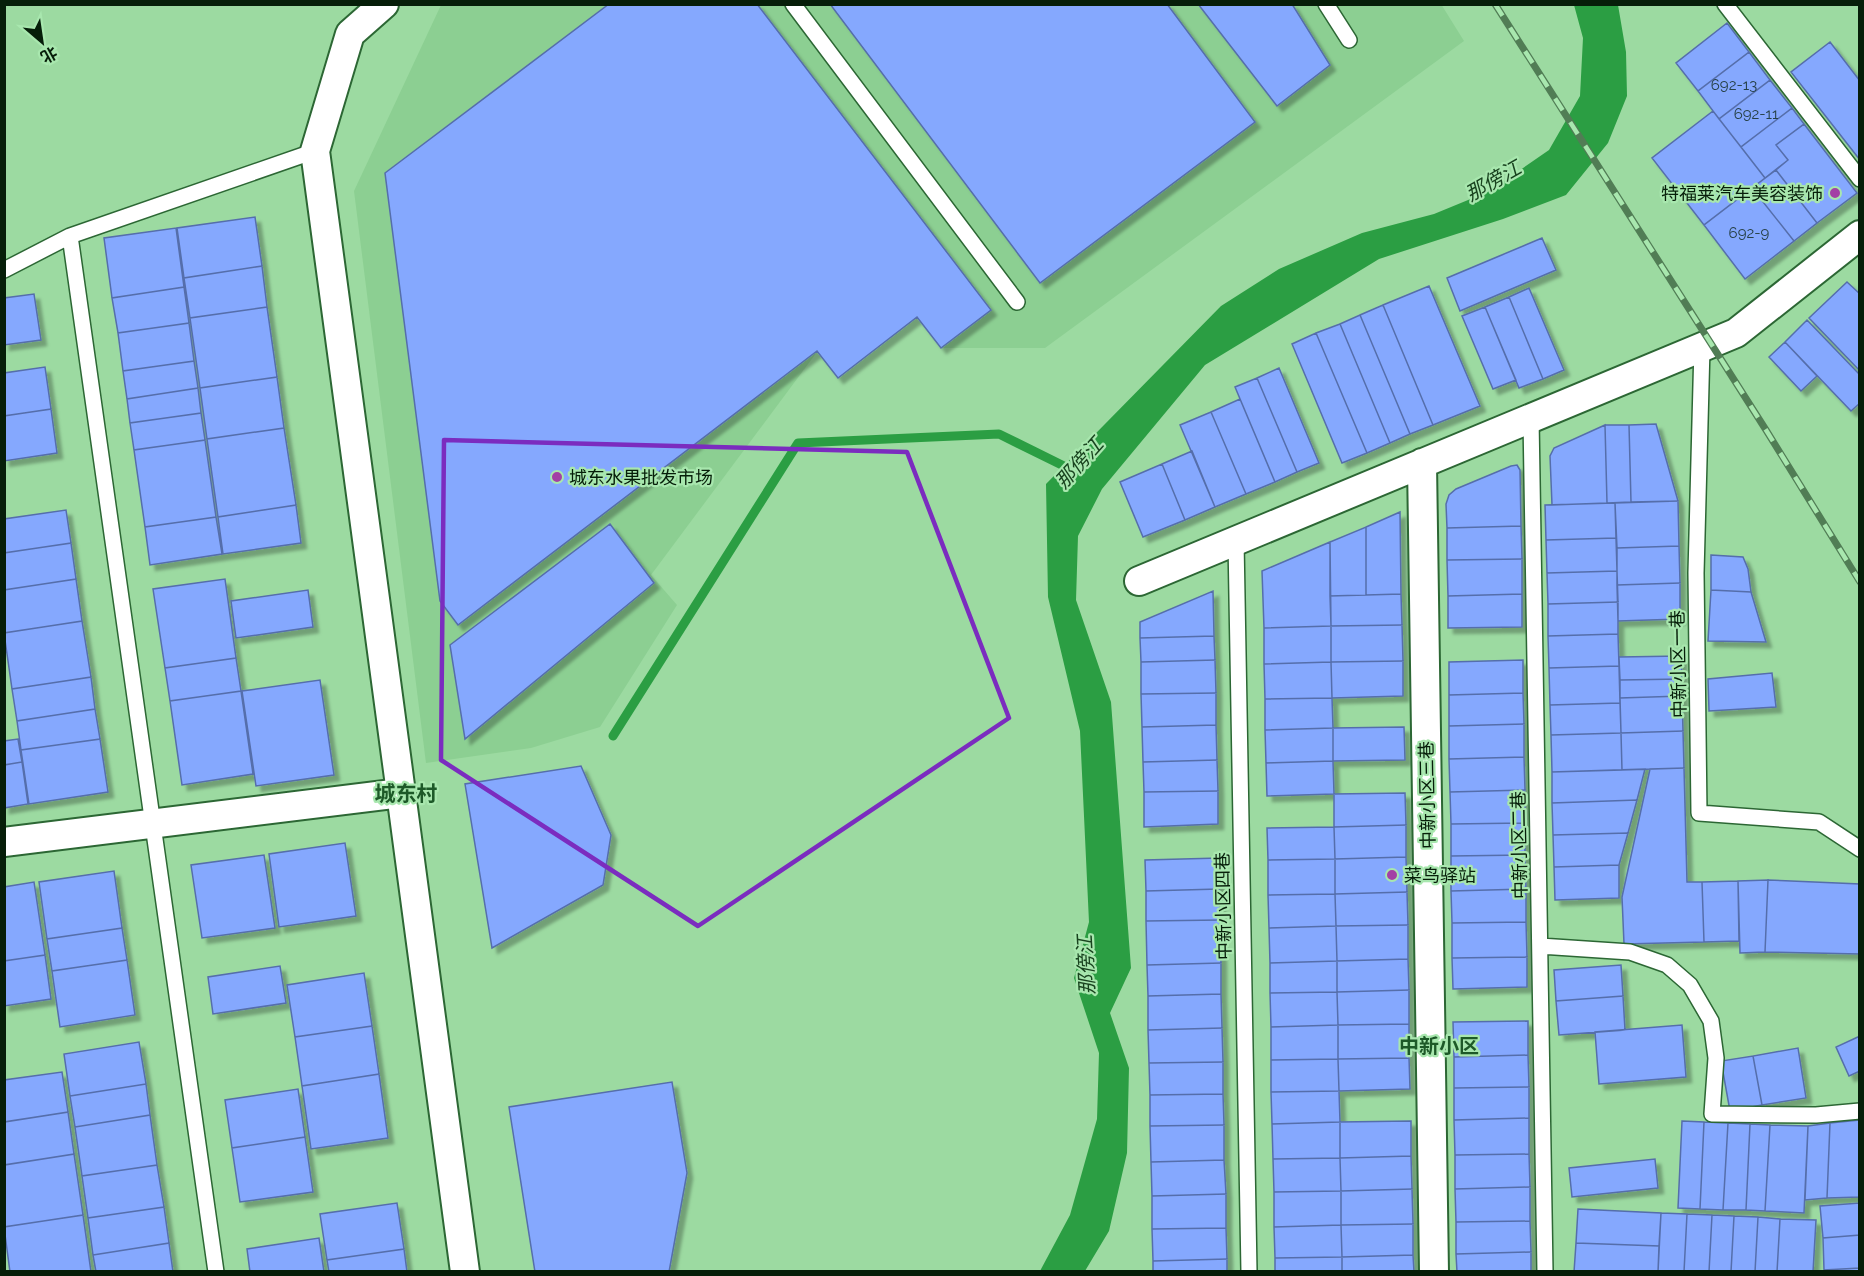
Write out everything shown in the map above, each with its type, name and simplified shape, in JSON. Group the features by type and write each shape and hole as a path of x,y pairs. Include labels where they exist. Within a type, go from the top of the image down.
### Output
{"street":[{"path":"384,4 350,34 315,151 465,1272"},
{"path":"1139,581 1736,333 1860,236"},
{"name":"中新小区三巷","path":"1422,463 1434,1272"},
{"path":"4,842 401,793"}],"lane":[{"path":"793,4 1017,302"},
{"path":"1326,4 1349,40"},
{"path":"1725,4 1860,179"},
{"path":"4,270 70,236 315,151"},
{"path":"70,236 216,1272"},
{"name":"中新小区一巷","path":"1702,347 1696,573 1699,813 1819,822 1860,849"},
{"name":"中新小区二巷","path":"1532,418 1545,1272"},
{"name":"中新小区四巷","path":"1236,541 1250,1272"},
{"path":"1540,946 1630,952 1667,965 1690,985 1711,1021 1716,1058 1712,1114 1816,1115 1860,1111"}],"highlighted area":[{"path":"444,440 907,452 1009,718 698,926 441,760"}],"shaded area":[{"name":"城东水果批发市场","path":"1441,4 1464,41 1045,348 941,348 917,318 838,378 817,352 651,575 677,605 600,727 531,748 426,763 354,191 441,5"}],"water":[{"name":"那傍江","path":"1574,5 1618,5 1626,52 1627,96 1608,143 1566,195 1503,219 1379,259 1205,365 1102,489 1078,536 1076,600 1111,702 1131,968 1110,1013 1129,1068 1127,1153 1109,1231 1085,1271 1040,1271 1070,1215 1097,1119 1099,1053 1074,978 1089,922 1080,731 1048,597 1046,484 1221,306 1279,269 1362,233 1434,214 1490,191 1549,150 1580,96 1583,38"}],"building":[{"path":"609,4 757,4 991,310 941,348 917,317 838,378 817,351 458,625 440,601 385,173"},
{"path":"830,4 1167,4 1255,122 1040,283"},
{"path":"1198,4 1292,4 1330,65 1277,106"},
{"path":"1727,23 1749,52 1698,91 1676,63"},
{"path":"1830,42 1860,81 1860,160 1791,72"},
{"path":"1749,52 1770,80 1719,119 1698,91"},
{"path":"1770,80 1792,108 1741,147 1719,119"},
{"path":"1792,108 1804,124 1776,145 1788,160 1765,178 1741,147"},
{"path":"1713,111 1765,178 1704,225 1652,158"},
{"path":"1804,124 1857,193 1817,223 1776,170 1788,160 1776,145"},
{"path":"1776,170 1817,223 1794,241 1752,188"},
{"path":"1752,188 1794,241 1745,279 1704,225"},
{"path":"255,217 262,266 184,278 177,228"},
{"path":"176,228 184,287 112,298 104,238"},
{"path":"1542,238 1556,270 1460,311 1447,278"},
{"path":"262,266 267,307 190,318 184,278"},
{"path":"1847,282 1860,294 1860,371 1809,318"},
{"path":"1429,286 1480,406 1433,425 1383,305"},
{"path":"184,287 189,323 118,333 112,298"},
{"path":"1529,288 1564,370 1543,379 1509,297"},
{"path":"34,294 41,340 4,345 4,298"},
{"path":"1509,297 1543,379 1519,388 1485,307"},
{"path":"1383,305 1433,425 1410,434 1360,315"},
{"path":"267,307 277,377 200,388 190,318"},
{"path":"1485,307 1516,380 1493,389 1462,316"},
{"path":"1360,315 1410,434 1390,443 1340,324"},
{"path":"1807,320 1860,375 1860,403 1851,411 1785,342"},
{"path":"189,323 194,361 123,371 118,333"},
{"path":"1340,324 1390,443 1367,453 1316,333"},
{"path":"1316,333 1367,453 1342,463 1292,344"},
{"path":"1785,342 1817,376 1801,391 1769,357"},
{"path":"194,361 198,388 127,399 123,371"},
{"path":"45,367 51,409 4,416 4,373"},
{"path":"1279,368 1319,463 1297,472 1257,378"},
{"path":"277,377 284,428 207,439 200,388"},
{"path":"1257,378 1297,472 1275,482 1235,387"},
{"path":"198,388 201,413 130,423 127,399"},
{"path":"1240,399 1275,482 1246,494 1211,412"},
{"path":"51,409 57,453 4,461 4,416"},
{"path":"1211,412 1246,494 1215,507 1180,425"},
{"path":"201,413 205,440 134,450 130,423"},
{"path":"1656,424 1678,501 1631,502 1629,425"},
{"path":"1605,425 1607,503 1552,505 1550,456 1554,448"},
{"path":"1605,425 1629,425 1631,502 1607,503"},
{"path":"284,428 296,505 218,517 207,439"},
{"path":"205,440 216,517 145,527 134,450"},
{"path":"1192,451 1215,507 1185,520 1162,464"},
{"path":"1162,464 1185,520 1143,537 1120,482"},
{"path":"1517,465 1520,470 1521,526 1447,528 1446,504 1449,495 1456,489"},
{"path":"1678,501 1679,546 1617,548 1615,503"},
{"path":"1615,503 1616,538 1546,540 1545,505"},
{"path":"296,505 301,543 223,554 218,517"},
{"path":"66,510 71,543 4,553 4,519"},
{"path":"1400,512 1401,594 1366,595 1366,527"},
{"path":"216,517 222,554 150,565 145,527"},
{"path":"610,524 654,583 465,739 450,645"},
{"path":"1521,526 1522,559 1447,560 1447,528"},
{"path":"1366,527 1366,595 1330,596 1330,542"},
{"path":"1616,538 1617,571 1547,573 1546,540"},
{"path":"1330,542 1331,626 1264,628 1262,571"},
{"path":"71,543 76,579 4,590 4,553"},
{"path":"1679,546 1680,583 1617,585 1617,548"},
{"path":"1711,555 1743,557 1748,569 1751,592 1711,590"},
{"path":"1522,559 1522,594 1448,596 1447,560"},
{"path":"1617,571 1618,602 1548,604 1547,573"},
{"path":"76,579 82,621 4,633 4,590"},
{"path":"225,579 236,658 165,668 153,589"},
{"path":"1680,583 1680,619 1618,621 1617,585"},
{"path":"308,590 313,627 236,638 231,601"},
{"path":"1711,590 1751,592 1766,642 1708,641"},
{"path":"1213,591 1214,636 1140,638 1140,622"},
{"path":"1401,594 1402,625 1331,626 1330,596"},
{"path":"1522,594 1522,627 1448,628 1448,596"},
{"path":"1618,602 1618,634 1548,636 1548,604"},
{"path":"82,621 91,677 12,689 4,633"},
{"path":"1402,625 1403,661 1331,662 1331,626"},
{"path":"1331,626 1331,662 1264,664 1264,628"},
{"path":"1618,634 1619,666 1549,668 1548,636"},
{"path":"1214,636 1215,660 1141,662 1140,638"},
{"path":"1681,656 1682,679 1620,680 1619,657"},
{"path":"236,658 241,691 170,701 165,668"},
{"path":"1215,660 1216,693 1141,694 1141,662"},
{"path":"1523,660 1523,693 1449,695 1449,662"},
{"path":"1403,661 1403,696 1332,698 1331,662"},
{"path":"1331,662 1332,698 1265,699 1264,664"},
{"path":"1619,666 1620,703 1550,705 1549,668"},
{"path":"1772,673 1776,707 1709,711 1708,679"},
{"path":"91,677 95,709 17,721 12,689"},
{"path":"1682,679 1682,696 1620,698 1620,680"},
{"path":"320,680 334,775 256,786 242,691"},
{"path":"241,691 253,774 182,785 170,701"},
{"path":"1216,693 1216,725 1142,727 1141,694"},
{"path":"1523,693 1524,724 1449,726 1449,695"},
{"path":"1682,696 1683,731 1621,733 1620,698"},
{"path":"1332,698 1333,728 1265,730 1265,699"},
{"path":"1620,703 1621,733 1551,735 1550,705"},
{"path":"95,709 100,739 21,750 17,721"},
{"path":"1524,724 1524,757 1449,759 1449,726"},
{"path":"1216,725 1217,760 1143,762 1142,727"},
{"path":"1404,727 1405,760 1333,761 1333,728"},
{"path":"1333,728 1333,761 1266,763 1265,730"},
{"path":"1683,731 1684,768 1622,770 1621,733"},
{"path":"1621,733 1622,770 1552,772 1551,735"},
{"path":"18,739 22,762 4,765 4,741"},
{"path":"100,739 108,792 29,804 21,750"},
{"path":"1524,757 1525,790 1450,792 1449,759"},
{"path":"1217,760 1218,791 1144,792 1143,762"},
{"path":"1333,761 1334,794 1267,796 1266,763"},
{"path":"22,762 28,804 4,808 4,765"},
{"path":"581,766 611,835 603,885 492,948 465,784"},
{"path":"1684,768 1687,882 1702,882 1704,942 1624,944 1622,897 1650,769"},
{"path":"1645,769 1637,800 1552,803 1552,772"},
{"path":"1525,790 1525,823 1451,824 1450,792"},
{"path":"1218,791 1218,824 1144,827 1144,792"},
{"path":"1405,793 1406,825 1334,827 1334,794"},
{"path":"1637,800 1628,833 1553,835 1552,803"},
{"path":"1525,823 1525,855 1451,856 1451,824"},
{"path":"1406,825 1406,857 1335,859 1334,827"},
{"path":"1334,827 1335,859 1268,860 1267,828"},
{"path":"1628,833 1619,865 1554,867 1553,835"},
{"path":"345,843 356,916 279,927 269,854"},
{"path":"264,855 275,928 202,938 191,865"},
{"path":"1525,855 1526,889 1451,891 1451,856"},
{"path":"1406,857 1407,892 1335,894 1335,859"},
{"path":"1219,858 1219,889 1146,891 1145,860"},
{"path":"1335,859 1335,894 1268,895 1268,860"},
{"path":"1619,865 1619,898 1555,900 1554,867"},
{"path":"114,871 122,928 47,939 39,882"},
{"path":"1768,880 1860,884 1860,954 1765,952"},
{"path":"1768,880 1765,952 1740,953 1738,881"},
{"path":"1738,881 1739,941 1704,942 1702,882"},
{"path":"34,882 45,955 4,961 4,887"},
{"path":"1219,889 1220,920 1146,921 1146,891"},
{"path":"1526,889 1526,922 1452,923 1451,891"},
{"path":"1407,892 1408,925 1336,926 1335,894"},
{"path":"1335,894 1336,926 1269,928 1268,895"},
{"path":"1220,920 1221,963 1147,965 1146,921"},
{"path":"1526,922 1527,957 1452,958 1452,923"},
{"path":"1408,925 1408,959 1337,961 1336,926"},
{"path":"1336,926 1337,961 1270,963 1269,928"},
{"path":"122,928 127,960 52,971 47,939"},
{"path":"45,955 51,999 4,1006 4,961"},
{"path":"1527,957 1527,987 1453,989 1452,958"},
{"path":"1408,959 1409,990 1337,992 1337,961"},
{"path":"127,960 135,1015 60,1027 52,971"},
{"path":"1337,961 1337,992 1270,993 1270,963"},
{"path":"1221,963 1221,994 1148,996 1147,965"},
{"path":"1621,965 1623,996 1556,1001 1554,970"},
{"path":"280,966 286,1003 213,1014 208,977"},
{"path":"364,973 372,1026 295,1037 287,985"},
{"path":"1409,990 1409,1024 1338,1025 1337,992"},
{"path":"1337,992 1338,1025 1271,1027 1270,993"},
{"path":"1221,994 1222,1028 1148,1030 1148,996"},
{"path":"1623,996 1625,1030 1559,1035 1556,1001"},
{"path":"1528,1021 1528,1055 1454,1057 1453,1022"},
{"path":"1409,1024 1409,1058 1338,1059 1338,1025"},
{"path":"1338,1025 1338,1059 1271,1060 1271,1027"},
{"path":"1682,1025 1686,1077 1599,1084 1595,1032"},
{"path":"372,1026 379,1074 302,1086 295,1037"},
{"path":"1222,1028 1223,1062 1149,1063 1148,1030"},
{"path":"1860,1036 1860,1071 1849,1076 1836,1047"},
{"path":"139,1042 146,1084 70,1096 64,1054"},
{"path":"1798,1048 1806,1098 1762,1105 1753,1056"},
{"path":"1528,1055 1529,1087 1454,1088 1454,1057"},
{"path":"1753,1056 1762,1105 1730,1111 1721,1061"},
{"path":"1409,1058 1410,1089 1339,1091 1338,1059"},
{"path":"1338,1059 1339,1091 1271,1092 1271,1060"},
{"path":"1223,1062 1223,1094 1150,1095 1149,1063"},
{"path":"62,1072 68,1112 4,1122 4,1080"},
{"path":"379,1074 388,1138 311,1149 302,1086"},
{"path":"672,1082 687,1173 669,1272 535,1272 509,1107"},
{"path":"146,1084 150,1115 75,1127 70,1096"},
{"path":"1529,1087 1529,1118 1454,1120 1454,1088"},
{"path":"298,1089 305,1137 232,1148 225,1100"},
{"path":"1339,1091 1340,1122 1272,1124 1271,1092"},
{"path":"1223,1094 1224,1125 1150,1126 1150,1095"},
{"path":"68,1112 74,1154 4,1165 4,1122"},
{"path":"150,1115 157,1165 82,1176 75,1127"},
{"path":"1529,1118 1529,1154 1455,1155 1454,1120"},
{"path":"1860,1120 1860,1197 1827,1198 1830,1123"},
{"path":"1411,1121 1411,1156 1340,1158 1340,1122"},
{"path":"1682,1121 1704,1122 1700,1209 1678,1208"},
{"path":"1340,1122 1340,1158 1273,1159 1272,1124"},
{"path":"1704,1122 1728,1123 1723,1210 1700,1209"},
{"path":"1728,1123 1750,1124 1746,1210 1723,1210"},
{"path":"1830,1123 1827,1198 1805,1200 1808,1126"},
{"path":"1750,1124 1770,1125 1765,1211 1746,1210"},
{"path":"1224,1125 1224,1160 1151,1162 1150,1126"},
{"path":"1770,1125 1808,1126 1804,1213 1765,1211"},
{"path":"305,1137 313,1192 240,1202 232,1148"},
{"path":"74,1154 83,1215 4,1227 4,1165"},
{"path":"1529,1154 1530,1187 1455,1189 1455,1155"},
{"path":"1411,1156 1412,1189 1341,1191 1340,1158"},
{"path":"1340,1158 1341,1191 1274,1192 1273,1159"},
{"path":"1655,1159 1658,1188 1572,1197 1569,1168"},
{"path":"1224,1160 1226,1194 1152,1196 1151,1162"},
{"path":"157,1165 164,1207 88,1218 82,1176"},
{"path":"1530,1187 1530,1221 1456,1222 1455,1189"},
{"path":"1412,1189 1413,1224 1341,1225 1341,1191"},
{"path":"1341,1191 1341,1225 1274,1227 1274,1192"},
{"path":"1226,1194 1226,1228 1152,1229 1152,1196"},
{"path":"397,1203 404,1249 327,1260 320,1214"},
{"path":"1860,1203 1860,1235 1823,1238 1820,1206"},
{"path":"164,1207 169,1243 93,1255 88,1218"},
{"path":"1578,1209 1661,1213 1659,1246 1576,1243"},
{"path":"1661,1213 1687,1214 1684,1272 1658,1272"},
{"path":"1687,1214 1712,1215 1709,1272 1684,1272"},
{"path":"83,1215 91,1272 10,1272 4,1227"},
{"path":"1712,1215 1734,1216 1731,1272 1709,1272"},
{"path":"1734,1216 1758,1217 1755,1272 1731,1272"},
{"path":"1758,1217 1780,1219 1777,1272 1755,1272"},
{"path":"1780,1219 1816,1220 1813,1272 1777,1272"},
{"path":"1530,1221 1531,1252 1456,1254 1456,1222"},
{"path":"1413,1224 1413,1255 1342,1257 1341,1225"},
{"path":"1341,1225 1342,1257 1275,1258 1274,1227"},
{"path":"1226,1228 1227,1259 1153,1261 1152,1229"},
{"path":"1860,1235 1860,1268 1824,1270 1823,1238"},
{"path":"319,1238 324,1272 250,1272 247,1249"},
{"path":"169,1243 173,1272 96,1272 93,1255"},
{"path":"1576,1243 1659,1246 1658,1272 1574,1272"},
{"path":"404,1249 407,1272 329,1272 327,1260"},
{"path":"1531,1252 1531,1272 1457,1272 1456,1254"},
{"path":"1413,1255 1414,1272 1342,1272 1342,1257"},
{"path":"1342,1257 1342,1272 1275,1272 1275,1258"},
{"path":"1227,1259 1227,1272 1153,1272 1153,1261"},
{"path":"1860,1268 1860,1272 1824,1272 1824,1270"}],"waterway":[{"name":"那傍江","path":"613,736 798,443 999,434 1074,471"}],"railway":[{"path":"1495,4 1860,582"}],"place":[{"name":"特福莱汽车美容装饰","path":"1835,193"},
{"name":"城东水果批发市场","path":"557,477"},
{"name":"菜鸟驿站","path":"1392,875"}],"district":[{"name":"城东村","path":"406,793"},
{"name":"中新小区","path":"1439,1046"}]}
